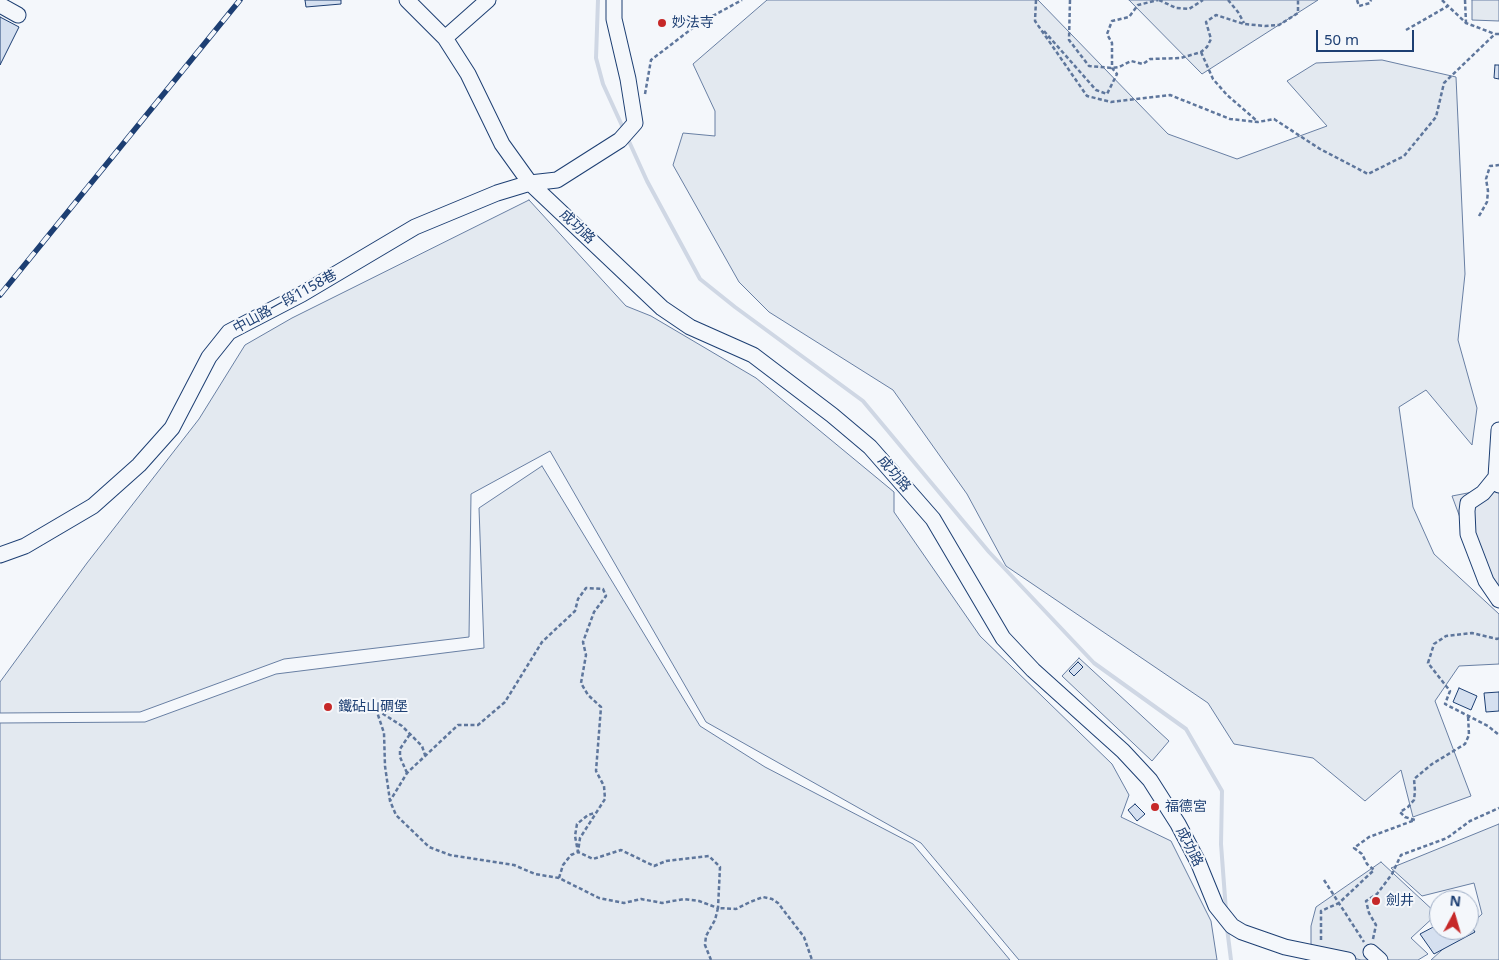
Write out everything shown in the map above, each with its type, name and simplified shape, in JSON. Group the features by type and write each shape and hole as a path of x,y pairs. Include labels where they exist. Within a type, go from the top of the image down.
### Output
{"street":[{"name":"成功路","path":"406,0 445,38 468,74 502,144 530,183 662,308 690,327 753,355 832,415 870,447 933,519 1003,638 1033,670 1123,751 1150,780 1178,824 1198,862 1216,906 1232,926 1242,932 1285,947 1348,960"},
{"path":"445,38 488,0"},
{"name":"中山路一段1158巷","path":"0,555 25,546 93,506 139,465 172,428 209,356 229,332 302,294 415,227 497,192 530,183 557,180 625,134 635,123 628,79 614,19 614,0"},
{"path":"0,5 18,15"},
{"path":"1499,430 1498,481 1468,503 1467,511 1468,534 1486,581 1499,600"}],"path":[{"path":"645,98 651,60 698,24 742,0"},
{"path":"1036,0 1035,21 1087,96 1111,102 1170,95 1230,119 1258,122 1274,119 1320,149 1368,174 1404,156 1436,117 1444,83 1497,34 1466,23 1442,0"},
{"path":"1070,0 1069,40 1089,66 1112,68 1131,61 1143,64 1150,59 1181,58 1201,52 1208,47 1211,39 1206,22 1216,15 1244,24 1279,25 1298,13 1298,0"},
{"path":"1035,21 1096,90 1107,94 1116,74 1112,68 1112,43 1107,34 1112,21 1129,17 1138,5 1158,0 1176,8 1189,9 1203,0"},
{"path":"1228,0 1238,12 1244,24"},
{"path":"1357,0 1359,6 1370,3 1371,0"},
{"path":"1466,0 1466,23"},
{"path":"1406,30 1448,6"},
{"path":"1201,52 1213,80 1258,122"},
{"path":"1479,216 1487,202 1486,179 1490,166 1499,165"},
{"path":"390,801 407,773 458,725 478,725 505,702 542,642 574,611 578,599 586,588 604,589 606,596 594,612 583,642 586,654 581,683 588,695 601,707 596,771 604,786 605,799 580,838 578,852"},
{"path":"1499,638 1472,634 1446,636 1434,644 1428,663 1450,691 1445,704 1488,726 1499,735"},
{"path":"344,708 366,705 376,709 402,726 422,746 425,755"},
{"path":"376,709 384,733 385,766 390,801 396,815 430,847 450,855 514,865 535,874 559,878 599,898 624,903 641,899 662,903 684,898 718,908 736,909 763,897 772,899 778,903 804,937 812,960"},
{"path":"1321,954 1321,912 1339,903 1374,870 1367,864 1362,854 1354,848 1370,837 1415,820 1406,817 1400,812 1414,800 1414,779 1438,760 1465,744 1469,735 1468,715"},
{"path":"407,773 400,757 400,749 410,734"},
{"path":"1372,950 1376,925 1366,901 1376,894 1392,874 1400,855 1447,838 1470,821 1499,808"},
{"path":"578,852 574,836 578,824 588,815 596,813"},
{"path":"559,878 563,865 571,855 578,852 593,859 621,850 654,866 666,861 710,856 720,867 718,908 715,920 706,936 705,946 711,960"},
{"path":"1324,880 1372,950"}],"shaded area":[{"path":"767,0 1038,0 1168,134 1237,159 1327,126 1287,81 1316,63 1382,60 1456,77 1465,274 1458,340 1477,408 1472,445 1426,390 1399,407 1413,507 1434,554 1499,614 1499,664 1459,666 1435,701 1471,796 1413,817 1401,770 1365,801 1313,758 1234,744 1208,703 1006,566 967,494 893,390 769,312 739,282 673,165 683,133 715,136 715,111 693,64"},
{"path":"1129,0 1318,0 1202,74"},
{"path":"1472,0 1499,0 1499,21 1472,20"},
{"path":"529,200 626,306 651,316 756,378 894,492 894,512 980,636 1112,764 1129,795 1121,817 1171,841 1211,921 1217,960 1019,960 921,843 706,722 550,451 471,494 469,637 284,659 140,712 0,713 0,682 87,563 199,419 245,345 292,318"},
{"path":"542,466 700,726 765,767 913,844 1010,960 0,960 0,723 145,722 276,674 484,648 479,508"},
{"path":"1499,487 1499,604 1493,606 1452,496"},
{"path":"1079,658 1169,741 1152,761 1062,676"},
{"path":"1499,824 1499,960 1431,960 1453,940 1479,940 1479,917 1482,914 1479,902 1479,890 1476,890 1474,883 1446,890 1429,890 1429,894 1422,896 1391,868"},
{"name":"劍井","path":"1381,862 1429,907 1429,921 1411,938 1428,954 1418,960 1361,960 1311,947 1311,926 1316,907"}],"building":[{"path":"305,0 341,0 341,4 306,7"},
{"path":"0,17 19,27 0,65"},
{"path":"1495,65 1499,65 1499,79 1494,78"},
{"path":"1078,662 1083,667 1074,676 1069,671"},
{"path":"1459,688 1477,696 1471,710 1453,702"},
{"path":"1499,692 1499,711 1486,712 1484,693"},
{"path":"1135,804 1145,814 1137,821 1128,810"},
{"path":"1429,929 1429,940 1460,940 1434,954 1420,934"}],"waterway":[{"path":"598,0 596,58 603,84 624,130"},
{"path":"627,137 647,181 700,279 863,401 989,552 1094,663 1186,729 1222,791 1221,844 1226,911"},
{"path":"1227,928 1231,960"}],"railway":[{"path":"0,295 240,0"}],"place":[{"name":"妙法寺","path":"662,23"},
{"name":"鐵砧山碉堡","path":"328,707"},
{"name":"福德宮","path":"1155,807"},
{"name":"劍井","path":"1376,901"}]}
